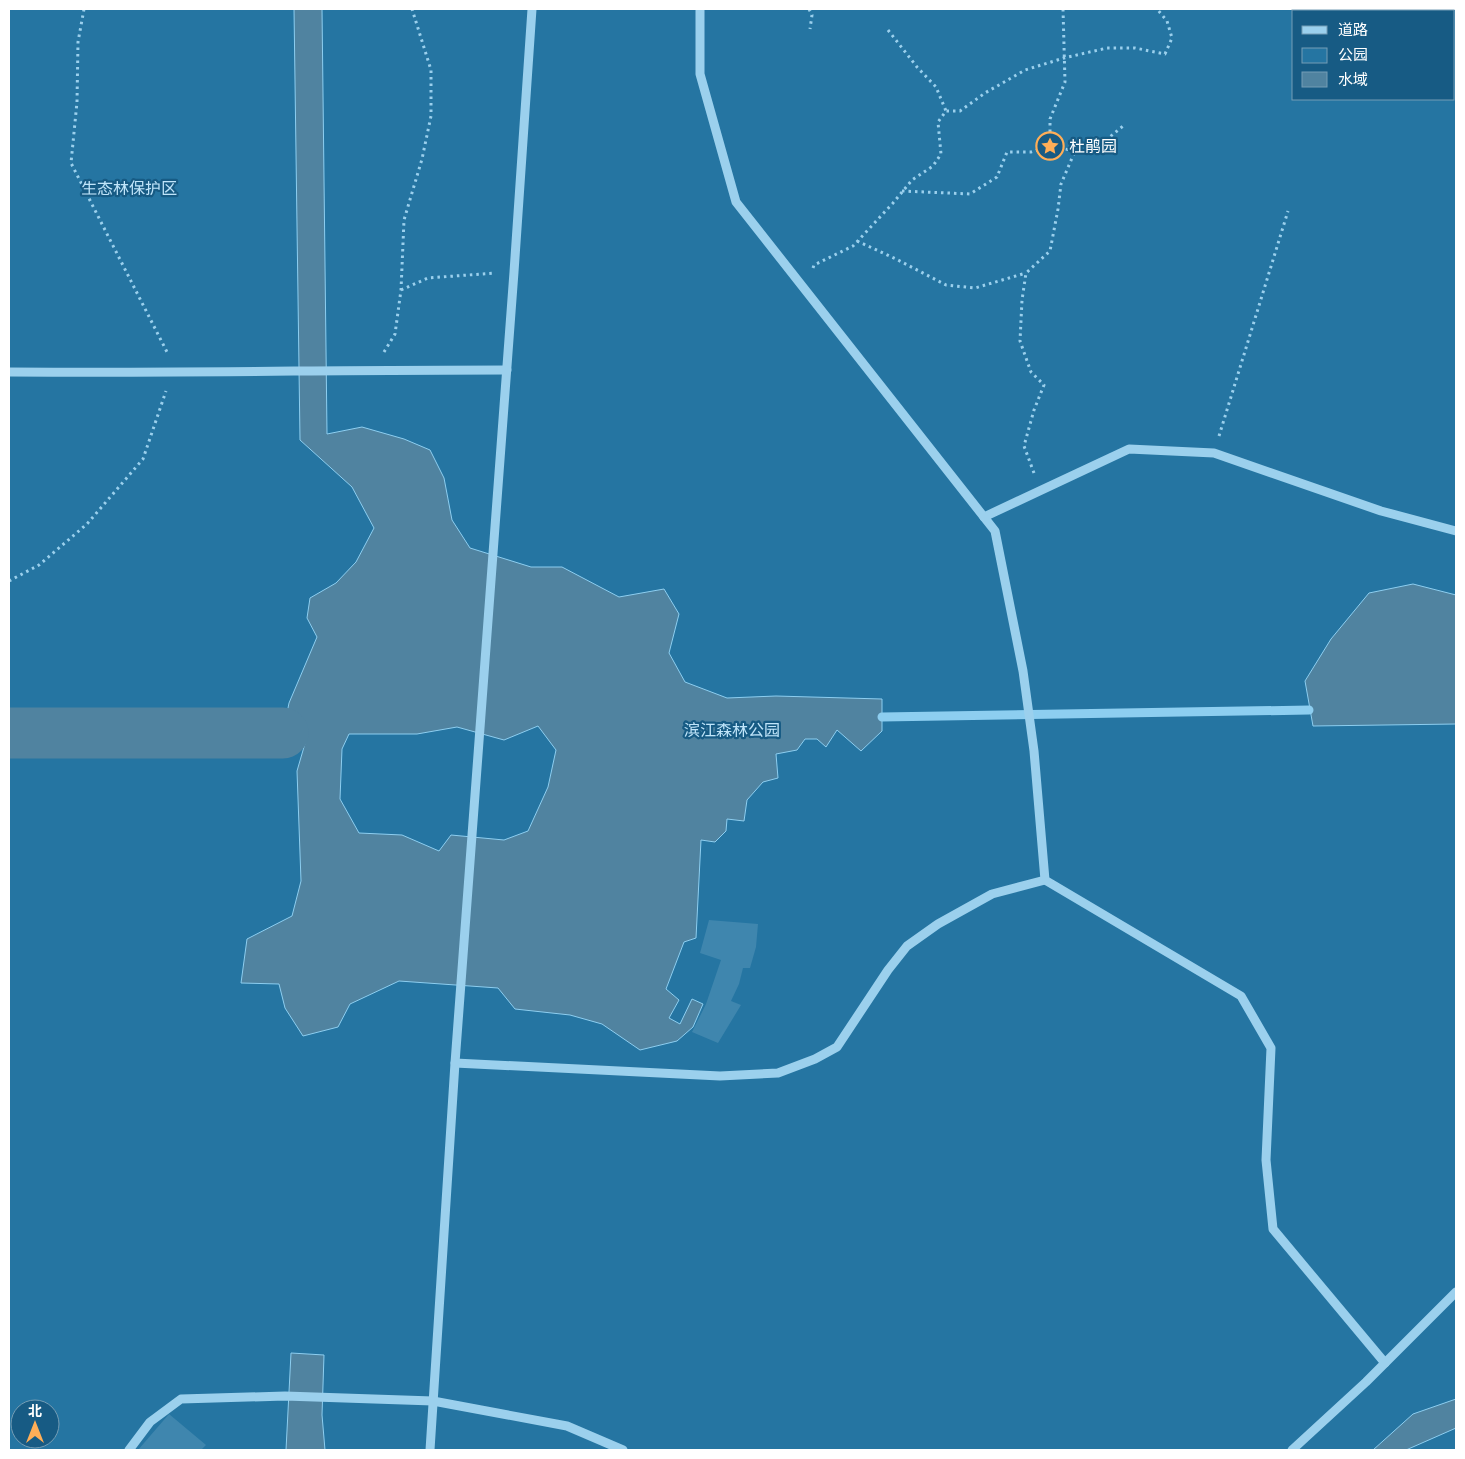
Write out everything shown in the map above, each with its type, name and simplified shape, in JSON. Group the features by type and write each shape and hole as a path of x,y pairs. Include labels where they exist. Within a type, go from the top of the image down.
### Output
{"lane":[{"path":"430,1450 455,1063 532,9"},
{"path":"700,9 700,74 736,202 996,532 1023,671 1034,751 1045,880"},
{"path":"9,372 172,373 328,370 507,370"},
{"path":"984,517 1129,449 1214,453 1381,511 1456,531"},
{"path":"455,1063 720,1076 778,1073 815,1059 837,1046 888,970 907,946 938,924 992,894 1045,880 1242,996 1271,1048 1266,1160 1273,1230 1385,1363"},
{"path":"1292,1450 1385,1363 1456,1292"},
{"path":"128,1450 150,1422 182,1399 285,1396 433,1401 567,1426 622,1450"}],"path":[{"path":"9,581 39,565 87,524 142,459 172,373 170,358 71,163 77,102 78,42 84,9"},
{"path":"374,370 395,334 401,290 404,220 422,159 431,116 431,70 412,9"},
{"path":"810,9 812,15 810,29"},
{"path":"1050,146 1050,119 1065,82 1063,9"},
{"path":"946,111 960,111 985,93 1025,70 1064,58 1107,48 1135,48 1165,54 1172,38 1167,22 1157,9"},
{"path":"888,30 917,67 936,87 946,111"},
{"path":"806,291 814,265 852,246 912,180 933,166 941,154 938,122 946,111"},
{"path":"902,191 970,194 998,177 1007,152 1031,152 1050,146 1075,151 1093,151 1123,126"},
{"path":"857,241 946,285 975,288 1026,273 1050,251 1061,184 1075,151"},
{"path":"1214,453 1288,212"},
{"path":"401,290 428,278 514,272"},
{"path":"1026,273 1022,300 1020,341 1031,372 1044,386 1034,410 1024,446 1041,490"}],"green space":[{"name":"滨江森林公园","path":"9,9 1456,9 1456,1450 9,1450"}],"water":[{"path":"294,9 322,9 327,434 362,427 404,439 430,450 444,478 452,520 470,548 531,567 562,567 619,597 664,589 679,614 669,653 685,682 727,698 776,696 882,699 882,731 861,751 837,730 826,747 817,739 805,739 797,750 776,754 778,778 763,782 747,800 744,821 727,819 726,831 715,842 701,840 696,938 684,942 666,989 679,1000 669,1018 680,1024 692,999 703,1004 693,1027 677,1041 640,1050 602,1024 570,1015 515,1009 498,988 399,981 350,1004 338,1027 303,1036 285,1008 279,984 241,983 247,939 292,916 301,881 297,771 306,740 283,733 289,703 317,637 307,618 310,598 336,583 356,562 374,528 352,487 300,440","holes":["538,726 556,750 548,787 528,831 504,840 451,835 439,851 402,835 359,833 340,799 342,749 349,734 417,734 457,727 504,740"]},
{"path":"1413,584 1456,595 1456,724 1313,726 1305,681 1331,639 1369,593"},
{"path":"291,1353 324,1355 322,1415 325,1450 286,1450"},
{"path":"1456,1399 1456,1428 1406,1450 1373,1450 1413,1414"}],"building":[{"path":"709,920 758,924 756,947 750,968 743,968 739,984 731,1001 741,1005 718,1043 692,1032 706,1004 721,960 700,953"},
{"path":"169,1414 206,1445 201,1450 138,1450"}],"waterway":[{"path":"882,717 1309,710"},
{"path":"9,733 283,733"}],"place":[{"name":"杜鹃园","path":"1050,146"}],"park label":[{"name":"生态林保护区","path":"129,188"}]}
